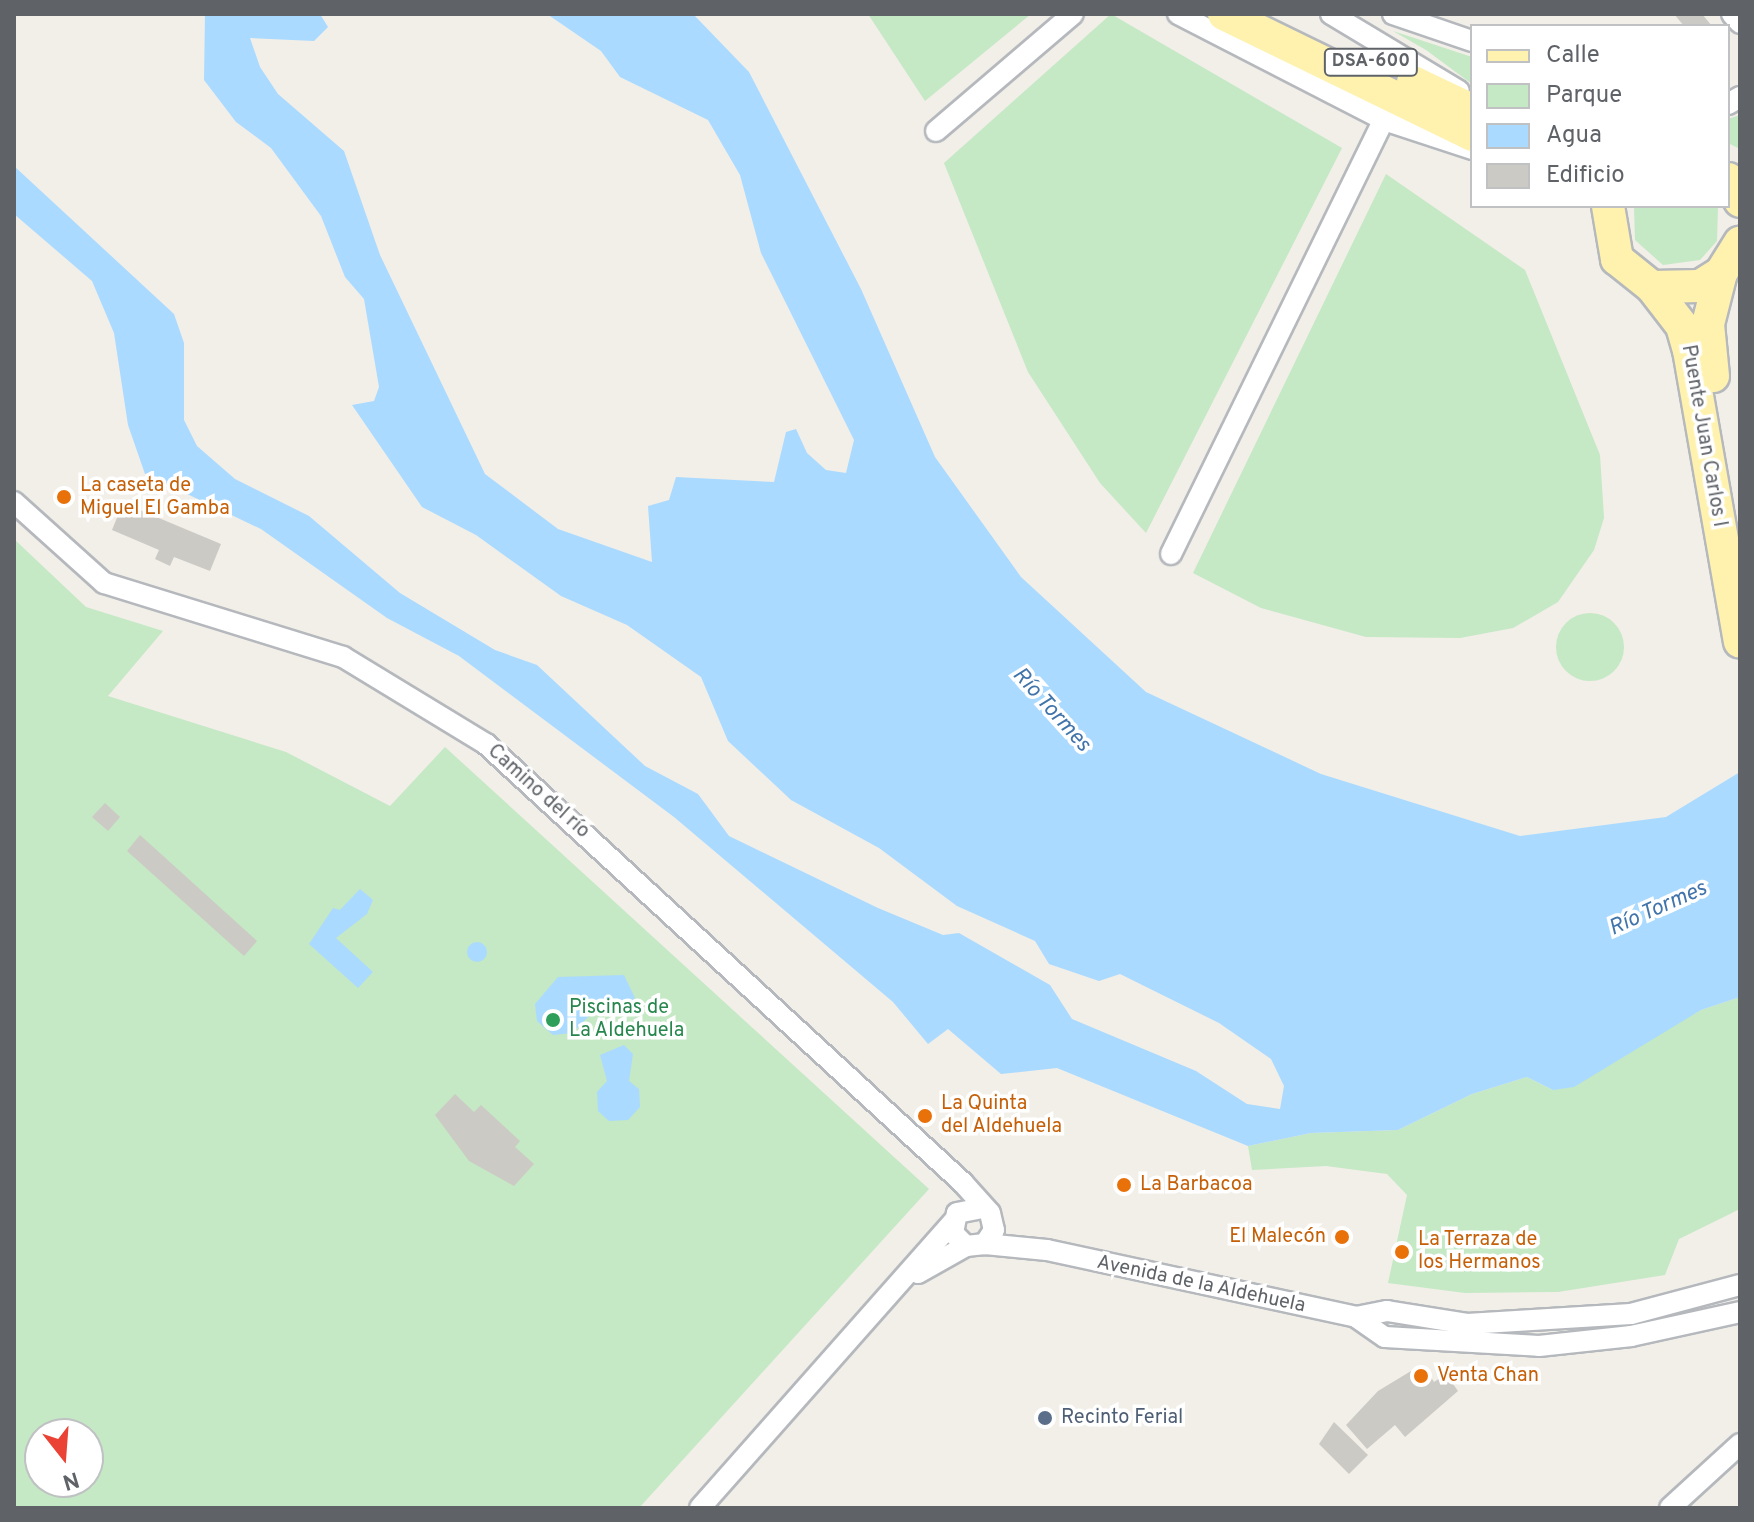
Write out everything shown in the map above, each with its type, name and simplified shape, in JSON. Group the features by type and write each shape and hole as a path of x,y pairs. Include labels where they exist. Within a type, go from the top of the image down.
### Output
{"main road":[{"name":"DSA-600","path":"1224,14 1470,134"},
{"name":"DSA-600","path":"1271,14 1470,109"},
{"path":"1730,183 1740,201"},
{"name":"Puente Juan Carlos I","path":"1584,208 1608,239 1617,259 1652,287 1682,326 1689,350 1740,642"},
{"path":"1608,208 1608,239"},
{"path":"1652,287 1700,286 1721,273 1740,242"},
{"name":"Puente Juan Carlos I","path":"1721,273 1708,348 1740,537"}],"street":[{"path":"936,131 1073,14"},
{"path":"1178,14 1384,120 1470,148"},
{"path":"1331,14 1398,48 1470,100"},
{"path":"1393,14 1470,40"},
{"path":"1434,28 1451,14"},
{"path":"1732,14 1740,23"},
{"path":"1171,554 1384,120"},
{"name":"Camino del río","path":"14,502 104,583 343,657 486,744 989,1214"},
{"path":"700,1508 898,1287 965,1207 989,1214 975,1245 898,1287"},
{"name":"Avenida de la Aldehuela","path":"989,1214 1047,1250"},
{"path":"953,1222 975,1245"},
{"name":"Avenida de la Aldehuela","path":"975,1245 1047,1250 1356,1317 1385,1337 1539,1346 1631,1336 1740,1312"},
{"name":"Avenida de la Aldehuela","path":"1356,1317 1387,1311 1467,1324 1536,1322 1631,1314 1740,1285"},
{"path":"1670,1508 1740,1444"}],"green space":[{"path":"868,14 1031,14 925,101"},
{"path":"1111,14 1342,148 1146,533 1100,483 1028,372 944,163"},
{"path":"1393,31 1470,56 1470,83 1426,50"},
{"path":"1740,115 1738,148 1730,144 1730,118"},
{"path":"1386,174 1525,270 1600,455 1604,518 1594,550 1558,602 1513,628 1460,638 1366,637 1261,608 1193,573"},
{"path":"1634,208 1718,208 1717,241 1700,260 1663,265 1635,240"},
{"path":"14,539 86,607 163,631 108,696 286,752 390,806 445,747 929,1189 639,1508 14,1508"},
{"path":"1590,613 1614,623 1624,647 1614,671 1590,681 1566,671 1556,647 1566,623"},
{"path":"1740,997 1740,1209 1679,1239 1665,1275 1558,1292 1465,1293 1388,1283 1407,1195 1387,1174 1326,1166 1252,1170 1248,1146 1311,1133 1398,1130 1472,1094 1527,1077 1553,1090 1701,1010"}],"water":[{"name":"Río Tormes","path":"205,14 320,14 328,27 314,41 250,38 260,67 278,94 344,151 380,255 485,474 558,529 652,562 648,506 669,500 676,477 774,482 786,432 796,429 807,453 826,470 846,473 854,440 761,253 740,175 708,120 620,77 601,51 547,14 693,14 749,72 861,289 935,457 1021,577 1146,692 1321,774 1520,836 1666,817 1740,772 1740,997 1701,1010 1574,1087 1553,1090 1527,1077 1472,1094 1398,1130 1311,1133 1248,1146 1057,1068 1001,1074 948,1029 928,1044 893,1002 674,817 459,656 387,618 261,529 145,474 128,425 114,333 92,281 14,214 14,166 174,314 184,343 184,420 197,446 235,479 309,516 400,593 495,650 537,665 645,766 698,794 729,836 878,908 943,935 959,933 1050,985 1072,1019 1196,1071 1247,1104 1280,1109 1284,1086 1271,1059 1219,1023 1120,974 1099,981 1049,964 1035,941 957,906 879,848 791,800 728,741 701,677 627,625 561,596 476,535 422,507 352,405 374,401 379,387 364,299 345,277 321,216 271,148 236,122 204,80"},
{"path":"360,889 373,900 367,914 336,938 373,972 358,988 309,944 333,908 340,910"},
{"path":"477,942 484,945 487,952 484,959 477,962 470,959 467,952 470,945"},
{"path":"624,975 635,998 624,1010 592,1013 572,1033 553,1035 537,1021 535,1004 558,977"},
{"path":"624,1045 633,1054 629,1081 639,1089 640,1107 628,1120 609,1121 598,1111 597,1092 607,1081 600,1055"}],"building":[{"path":"1674,14 1702,14 1710,24 1682,24"},
{"path":"123,503 221,544 210,571 174,557 170,566 155,559 159,550 112,530"},
{"path":"105,803 120,817 108,831 92,817"},
{"path":"140,835 257,941 244,956 127,851"},
{"path":"455,1094 474,1112 481,1105 520,1141 515,1147 534,1164 514,1186 469,1161 435,1115"},
{"path":"1411,1371 1415,1380 1427,1371 1434,1382 1446,1374 1458,1391 1405,1437 1395,1425 1367,1449 1346,1425 1378,1391"},
{"path":"1334,1422 1368,1455 1349,1474 1319,1444"}],"place":[{"name":"La caseta de Miguel El Gamba","path":"64,497"},
{"name":"Piscinas de La Aldehuela","path":"553,1020"},
{"name":"La Quinta del Aldehuela","path":"925,1116"},
{"name":"La Barbacoa","path":"1124,1185"},
{"name":"El Malecón","path":"1342,1237"},
{"name":"La Terraza de los Hermanos","path":"1402,1252"},
{"name":"Venta Chan","path":"1421,1376"},
{"name":"Recinto Ferial","path":"1045,1418"}]}
